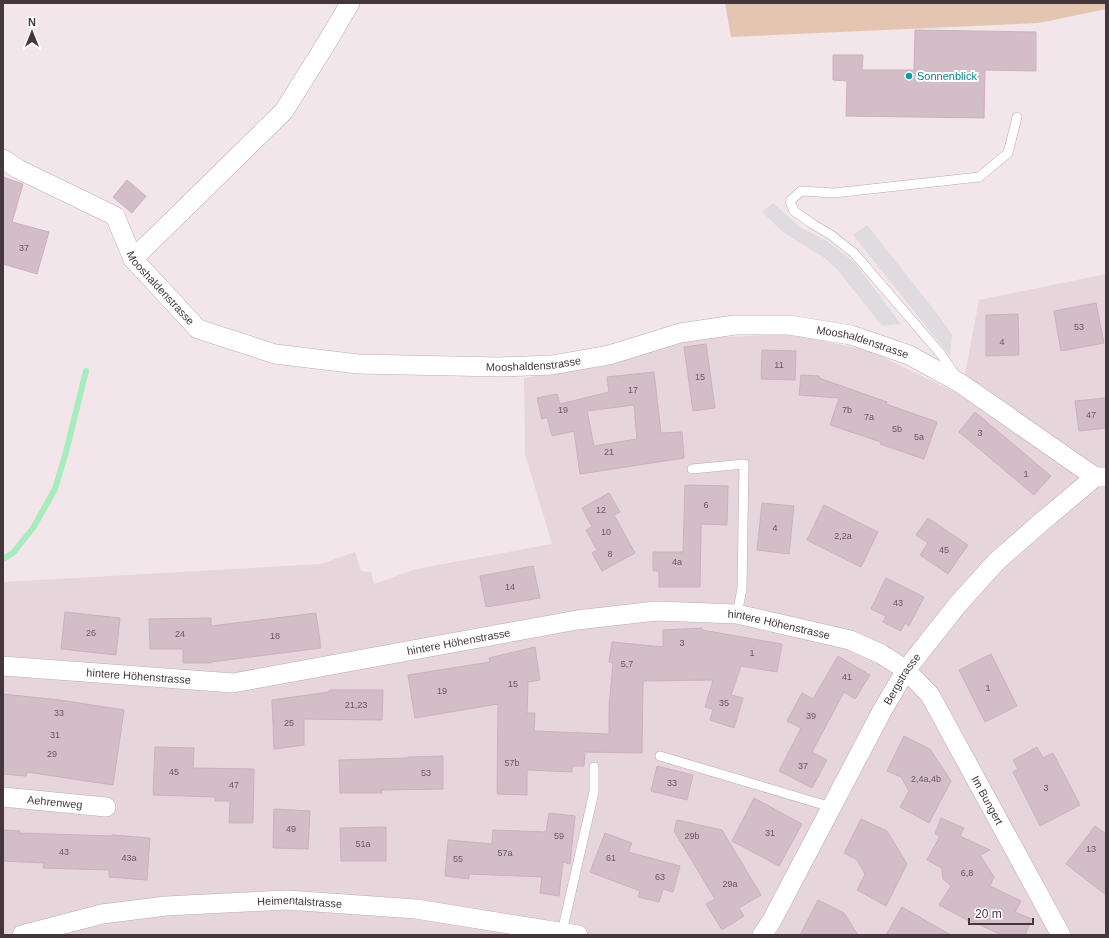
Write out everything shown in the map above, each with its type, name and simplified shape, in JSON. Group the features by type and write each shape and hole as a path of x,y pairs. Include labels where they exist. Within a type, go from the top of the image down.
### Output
{"street":[{"path":"133,259 284,111 330,39 350,3"},
{"name":"Mooshaldenstrasse","path":"3,159 18,170 115,216 133,259 198,329 275,354 358,364 499,367 552,365 609,355 680,332 735,325 789,325 851,335 908,355 960,383 1100,477"},
{"name":"Bergstrasse","path":"762,935 771,922 882,710 906,670 958,604 997,561 1038,525 1100,477"},
{"name":"hintere Höhenstrasse","path":"3,666 233,683 577,620 656,611 737,614 850,640 881,654 906,670"},
{"name":"Im Bungert","path":"906,670 930,694 1062,935"},
{"name":"Aehrenweg","path":"3,797 106,808"},
{"name":"Heimentalstrasse","path":"22,935 102,914 166,906 287,900 416,909 570,934"}],"lane":[{"path":"960,383 940,353 854,253 831,235 794,211 790,201 801,191 834,193 979,177 1008,153 1017,117"},
{"path":"692,469 744,464 742,589 737,614"},
{"path":"660,756 831,807"},
{"path":"570,934 594,792 594,767"}],"shaded area":[{"path":"725,3 1106,3 1106,9 1039,23 731,37"},
{"path":"773,203 801,228 827,241 855,263 901,324 882,326 837,269 825,258 782,231 762,212"},
{"path":"867,225 942,320 952,335 950,356 853,235"},
{"path":"1106,274 1106,935 3,935 3,582 321,564 355,552 361,571 371,572 374,584 416,569 552,544 525,454 524,378 609,365 687,339 791,334 870,351 961,395 979,300"}],"building":[{"name":"Sonnenblick","path":"915,30 1036,32 1036,71 985,70 984,118 846,116 847,81 833,80 833,55 863,55 862,70 914,70"},
{"path":"3,177 23,184 12,222 49,232 37,274 3,264"},
{"path":"127,180 146,196 132,213 113,197"},
{"path":"1096,303 1104,343 1061,351 1054,311"},
{"path":"1018,314 1019,355 986,356 986,315"},
{"path":"706,344 715,408 693,411 684,347"},
{"path":"762,350 796,351 795,380 761,379"},
{"path":"654,372 661,433 682,432 684,458 580,474 574,431 552,436 547,417 542,419 537,398 557,394 560,404 609,392 607,377","holes":["634,405 637,439 594,446 587,411"]},
{"path":"801,375 819,376 819,378 887,402 886,404 937,422 924,459 880,444 881,442 830,425 839,398 799,395"},
{"path":"1106,398 1106,428 1079,431 1075,401"},
{"path":"975,412 1051,476 1034,495 959,432"},
{"path":"685,485 728,486 727,525 701,524 700,587 659,587 659,571 653,571 653,552 683,552"},
{"path":"609,493 620,512 614,515 635,553 602,571 592,553 597,550 586,530 592,527 582,508"},
{"path":"762,503 794,506 789,554 757,550"},
{"path":"824,505 878,532 861,567 807,540"},
{"path":"928,518 968,545 948,574 920,555 928,543 916,535"},
{"path":"533,566 540,598 486,607 480,576"},
{"path":"886,578 924,597 909,626 905,623 901,631 883,622 886,616 871,609"},
{"path":"65,612 120,618 116,655 61,649"},
{"path":"316,613 321,648 211,663 183,663 183,649 150,649 149,619 211,618 211,626"},
{"path":"702,628 702,630 782,644 777,672 741,666 731,695 743,698 734,728 710,720 713,709 705,707 713,680 643,681 642,753 585,752 584,766 572,766 572,772 527,770 527,795 497,794 498,704 415,718 408,675 490,662 489,658 535,647 540,680 528,682 527,713 535,713 534,731 609,734 609,707 613,663 609,662 612,642 663,647 663,630"},
{"path":"991,654 1017,706 985,722 959,670"},
{"path":"838,656 870,675 855,699 844,692 812,752 827,760 812,788 779,771 801,728 787,721 802,693 813,699"},
{"path":"329,690 383,690 382,720 304,719 304,745 274,749 272,700 329,692"},
{"path":"3,694 60,700 124,710 113,785 27,772 26,776 3,774"},
{"path":"904,736 930,749 951,781 929,823 900,807 909,791 901,777 887,771"},
{"path":"155,747 194,748 193,768 254,769 253,823 229,823 230,801 215,801 215,797 153,795"},
{"path":"1037,747 1043,758 1053,753 1080,805 1040,826 1013,772 1018,769 1013,760"},
{"path":"443,756 443,789 382,790 382,793 340,793 339,760"},
{"path":"657,766 693,775 687,800 651,791"},
{"path":"754,798 802,824 779,866 732,841"},
{"path":"274,809 310,811 308,849 273,848"},
{"path":"549,813 575,816 570,864 563,862 559,896 540,893 542,877 469,874 469,879 445,876 448,840 492,844 493,830 546,832"},
{"path":"941,818 964,828 960,836 990,850 980,855 994,877 990,886 1021,901 1015,912 1032,919 1025,935 1002,935 971,922 939,905 951,886 943,879 942,868 927,860 940,836 935,834"},
{"path":"861,819 887,831 907,864 886,906 857,890 865,874 857,860 844,853"},
{"path":"677,820 722,830 761,895 739,908 744,916 722,930 706,904 715,899 674,831"},
{"path":"1095,826 1106,834 1106,895 1066,864"},
{"path":"386,827 386,861 341,861 340,828"},
{"path":"3,830 20,831 19,833 112,835 150,838 147,880 109,877 109,870 43,868 44,863 3,861"},
{"path":"605,833 632,843 628,852 680,866 673,892 663,889 659,902 638,897 640,891 590,872"},
{"path":"818,900 844,913 858,935 800,935"},
{"path":"902,907 951,935 886,935"}],"waterway":[{"path":"3,559 13,553 33,528 55,489 66,452 86,371"}],"place":[{"name":"Sonnenblick","path":"909,76"}]}
